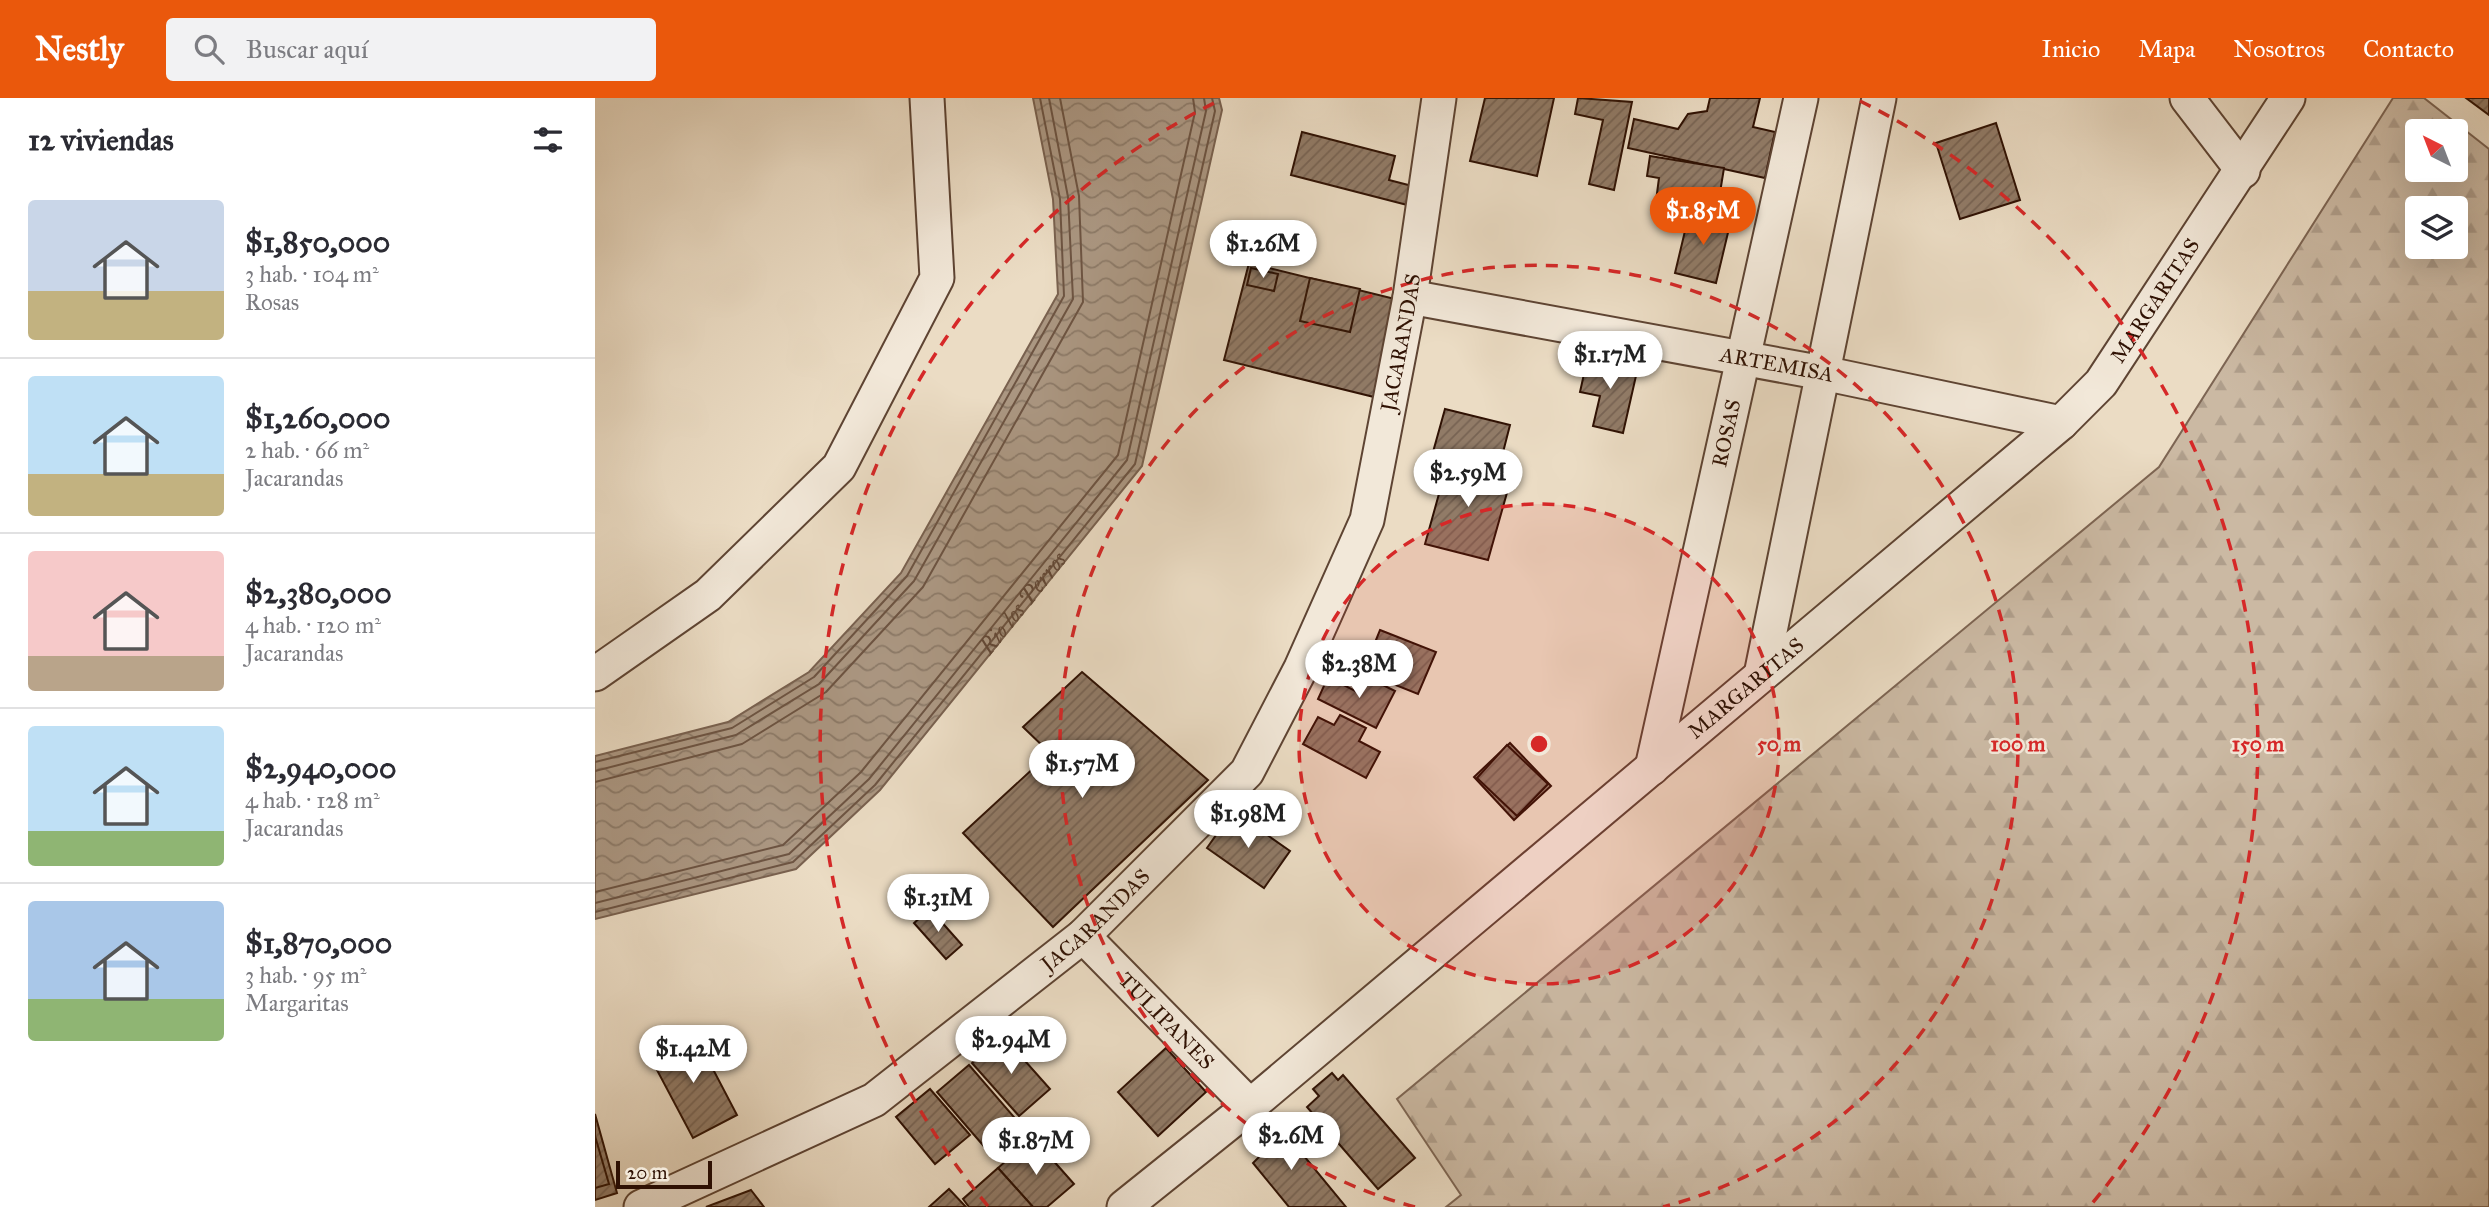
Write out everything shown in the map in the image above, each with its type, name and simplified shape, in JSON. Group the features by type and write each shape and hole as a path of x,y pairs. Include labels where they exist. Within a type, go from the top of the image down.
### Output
{"street":[{"path":"595,674 708,595 839,467 937,278 927,98"},
{"name":"JACARANDAS","path":"657,1204 873,1100 1083,936 1247,772 1301,668 1367,520 1410,297 1439,98"},
{"name":"ROSAS","path":"1652,768 1801,98"},
{"path":"1761,675 1879,98"},
{"path":"2187,98 2243,171"},
{"name":"MARGARITAS","path":"1124,1207 1250,1106 2061,423 2101,383 2243,171 2288,98"},
{"name":"ARTEMISA","path":"1410,297 1823,373 2061,423"},
{"name":"TULIPANES","path":"1083,936 1250,1106"}],"green space":[{"path":"2393,98 2424,98 2451,119 2405,119 2405,182 2468,182 2468,133 2489,149 2489,1207 1446,1207 1461,1195 1397,1099 2159,467"}],"water":[{"name":"Rio los Perros","path":"1033,98 1219,98 1222,110 1142,466 880,790 796,869 595,919 595,756 728,722 809,672 901,573 1058,294 1053,199"}],"building":[{"path":"1485,98 1554,98 1537,176 1470,161"},
{"path":"1578,98 1632,102 1614,190 1589,184 1603,120 1575,114"},
{"path":"1710,98 1760,98 1753,127 1775,132 1765,178 1628,148 1634,119 1678,129 1688,114 1707,111"},
{"path":"2466,98 2489,98 2489,115"},
{"path":"1996,123 2020,200 1960,219 1936,143"},
{"path":"1302,132 1395,156 1389,180 1420,188 1415,207 1291,175"},
{"path":"1650,156 1724,168 1717,211 1656,201 1659,178 1647,176"},
{"path":"1690,210 1731,220 1716,283 1675,273"},
{"path":"1249,263 1403,301 1378,398 1224,360"},
{"path":"1251,268 1278,274 1274,291 1247,285"},
{"path":"1310,278 1360,289 1350,332 1300,321"},
{"path":"1588,356 1638,367 1623,433 1593,426 1600,396 1580,392"},
{"path":"1445,409 1510,425 1499,468 1433,452"},
{"path":"1449,458 1512,475 1488,560 1425,544"},
{"path":"1380,630 1436,652 1418,694 1363,672"},
{"path":"1082,672 1208,780 1053,927 963,833 1050,753 1023,727"},
{"path":"1328,677 1359,693 1367,677 1395,691 1376,728 1318,699"},
{"path":"1340,715 1366,728 1359,741 1380,752 1366,778 1303,744 1318,717 1334,725"},
{"path":"1510,743 1551,786 1514,820 1474,777"},
{"path":"1507,745 1548,784 1517,816 1477,778"},
{"path":"1233,811 1290,851 1264,888 1207,848"},
{"path":"930,909 962,945 946,959 914,923"},
{"path":"693,1031 737,1115 693,1138 649,1055"},
{"path":"1003,1036 1050,1089 1019,1116 972,1063"},
{"path":"1166,1048 1206,1092 1158,1136 1118,1092"},
{"path":"969,1065 1019,1123 988,1151 937,1092"},
{"path":"1332,1073 1338,1080 1343,1075 1415,1158 1378,1189 1307,1107 1319,1096 1313,1089"},
{"path":"930,1089 970,1135 935,1164 896,1117"},
{"path":"595,1114 617,1193 595,1200"},
{"path":"1264,1128 1272,1136 1281,1128 1346,1207 1289,1207 1253,1163 1260,1156 1248,1142"},
{"path":"595,1136 609,1184 595,1188"},
{"path":"1026,1143 1036,1155 1043,1149 1074,1184 1047,1207 1033,1207 998,1168"},
{"path":"998,1168 1033,1207 969,1207 963,1199"},
{"path":"949,1189 966,1207 929,1207"},
{"path":"751,1190 764,1207 706,1207"}]}
